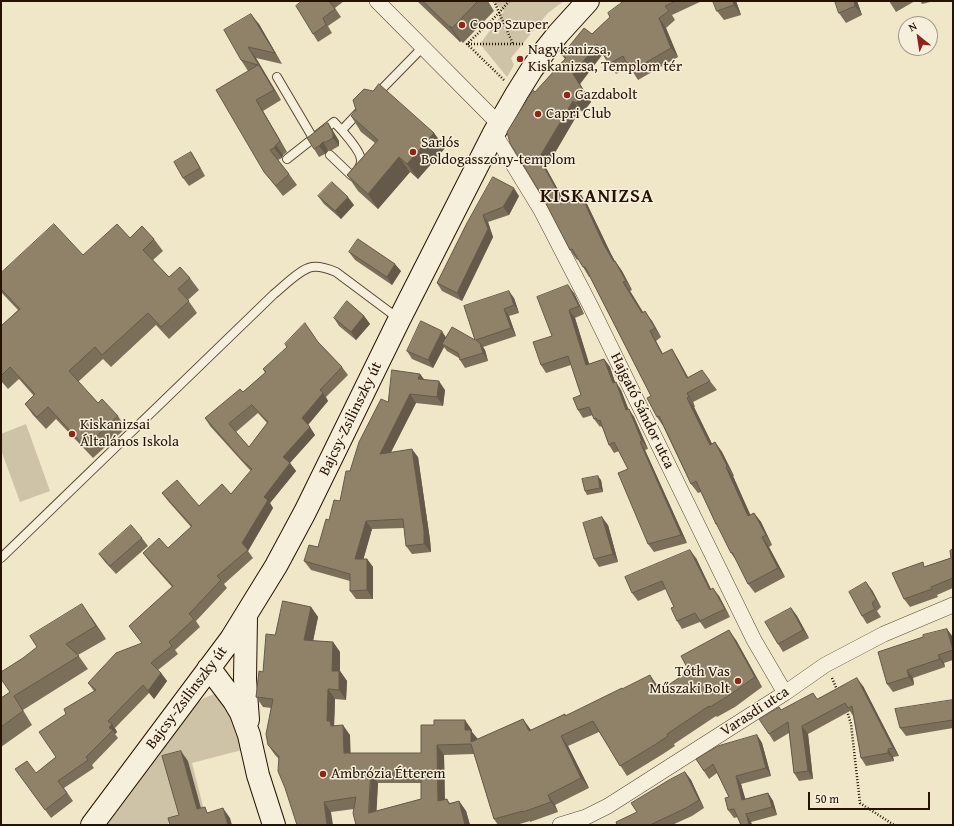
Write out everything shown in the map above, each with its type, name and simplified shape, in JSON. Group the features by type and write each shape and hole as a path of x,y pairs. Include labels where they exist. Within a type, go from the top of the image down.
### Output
{"street":[{"name":"Hajgató Sándor utca","path":"377,1 423,47 497,129 591,307 754,640 785,693"},
{"name":"Bajcsy-Zsilinszky út","path":"92,825 231,639 246,616 276,566 305,512 399,320 516,93 546,49 588,1"},
{"name":"Varasdi utca","path":"560,825 586,821 785,693 825,665 884,634 953,605"},
{"path":"246,616 245,679 249,735"},
{"path":"208,669 213,673 242,713 249,735 258,775 274,825"}],"lane":[{"path":"342,130 423,47"},
{"path":"277,77 313,138"},
{"path":"287,159 334,122 342,130 359,153 362,160 360,167 352,176 330,155"},
{"path":"1,558 274,294 306,269 320,267 336,272 399,320"}],"path":[{"path":"494,1 513,44"},
{"path":"467,44 499,13 509,1"},
{"path":"467,44 516,93"},
{"path":"467,44 524,44"},
{"path":"825,665 839,693"},
{"path":"846,707 851,724 860,803 894,825"}],"shaded area":[{"path":"492,1 564,1 548,13 511,58 514,65 507,77 480,44 504,11"},
{"path":"26,424 50,491 20,502 1,450 1,434"},
{"path":"217,693 237,723 242,750 192,763 205,814 168,823 168,825 104,825 193,706 204,698"}],"building":[{"path":"302,1 329,1 335,9 323,18 326,25 313,34 296,6"},
{"path":"423,1 478,1 452,28"},
{"path":"624,1 676,1 665,6 669,11 659,18 671,48 631,71 623,56 609,64 597,44 573,74 585,93 576,103 573,101 539,158 564,203 581,195 604,245 626,281 623,282 642,313 645,311 655,328 650,331 662,354 672,349 687,378 702,370 710,381 687,393 689,397 687,398 710,445 715,442 748,516 754,513 766,535 762,537 778,568 748,584 716,524 696,481 691,484 659,416 657,417 647,398 651,396 585,267 583,267 572,249 570,250 542,196 510,143 507,132 533,90 535,92 566,58 562,55 584,28 592,34 610,17 608,13"},
{"path":"713,1 733,1 734,5 717,11"},
{"path":"835,1 854,1 855,6 839,13"},
{"path":"251,14 275,53 248,47 274,90 256,100 280,141 270,150 289,174 276,186 264,172 216,90 258,65 241,60 224,30"},
{"name":"Sarlós Boldogasszony-templom","path":"379,84 434,133 407,164 399,157 368,194 347,175 378,140 351,116 356,110 353,100 364,89 373,91"},
{"path":"328,123 333,133 333,138 323,142 314,149 307,138"},
{"path":"191,152 200,168 183,178 174,162"},
{"path":"493,177 514,188 503,207 483,215 488,229 457,293 437,283 467,223"},
{"path":"332,182 348,197 335,211 318,196"},
{"name":"Kiskanizsai Általános Iskola","path":"54,224 83,255 117,224 130,238 142,226 154,239 143,250 169,277 180,267 190,278 178,289 189,301 161,327 148,313 102,355 95,347 69,371 98,403 102,399 118,416 85,447 48,407 37,417 25,404 35,394 10,367 1,376 1,326 20,309 1,289 1,273"},
{"path":"358,239 395,264 387,277 349,252"},
{"path":"568,285 579,306 569,310 586,365 604,359 613,383 616,382 626,410 629,409 642,441 640,442 681,535 648,544 618,473 628,469 614,442 609,445 600,420 598,421 596,418 594,419 589,407 578,410 573,398 581,395 568,356 541,365 533,342 552,336 537,297"},
{"path":"509,291 514,305 504,309 511,328 476,340 480,343 483,353 460,360 458,353 442,344 452,327 475,340 464,306"},
{"path":"347,301 364,316 351,332 334,318"},
{"path":"421,321 442,331 428,360 407,351"},
{"path":"305,323 318,342 342,367 320,390 323,393 302,418 310,427 283,457 290,463 264,497 268,500 242,543 248,550 217,576 221,580 189,614 194,619 169,642 172,646 151,663 161,673 148,691 143,685 108,721 112,724 109,728 113,730 86,757 88,760 58,781 67,793 45,810 15,769 27,761 36,773 56,757 39,732 66,714 64,709 96,690 88,683 116,653 142,643 129,626 173,586 143,553 159,538 168,548 192,526 162,493 177,480 199,506 222,484 231,494 252,469 241,459 205,418 240,389 243,392 266,372 263,369 287,347 285,344","holes":["252,405 268,422 249,447 229,424"]},
{"path":"392,370 420,374 418,379 439,381 437,397 410,394 380,454 412,449 424,531 424,544 406,546 403,519 366,521 355,559 367,559 367,590 350,591 350,574 304,561 309,545 318,547 326,519 329,520 334,500 340,501 346,471 350,471 359,442 381,399 388,402"},
{"path":"598,476 600,488 585,491 582,479"},
{"path":"602,517 613,554 594,559 583,523"},
{"path":"131,525 142,538 110,566 99,554"},
{"path":"953,549 953,578 931,587 932,589 904,599 892,573 923,562 924,567 951,558 950,551"},
{"path":"690,550 710,590 713,588 725,609 700,621 695,613 677,621 671,608 674,607 662,581 632,593 625,577"},
{"path":"866,582 876,599 872,603 875,609 862,616 849,592"},
{"path":"283,601 311,607 304,640 333,642 332,671 339,671 339,690 328,689 327,721 330,721 331,726 343,725 344,753 421,753 421,725 434,725 434,720 465,720 465,730 471,730 471,742 523,719 529,731 565,714 565,716 650,675 658,692 689,671 681,656 729,630 755,677 728,696 710,707 709,706 667,734 668,736 656,744 620,766 593,721 561,736 581,778 548,795 551,802 523,812 494,819 471,744 437,745 438,801 447,799 449,804 459,801 465,825 356,825 353,813 356,797 324,802 327,825 297,825 278,771 279,756 268,745 266,734 273,699 256,697 259,671 263,672 266,634 275,635","holes":["371,773 421,773 421,799 369,813"]},
{"path":"82,604 96,626 66,644 79,656 14,696 23,711 1,727 1,698 10,692 1,679 1,672 37,647 30,636"},
{"path":"791,608 803,630 778,644 765,622"},
{"path":"947,629 953,650 938,655 940,659 907,670 909,677 887,684 878,652 923,637 923,635"},
{"path":"857,678 893,748 888,749 888,753 861,758 852,706 848,708 845,703 802,726 808,771 794,773 788,722 769,734 759,719 779,707 781,710 813,693 817,699"},
{"path":"953,700 953,720 900,728 895,709"},
{"path":"757,735 766,768 736,776 742,800 768,793 772,807 746,814 749,824 741,825 734,809 728,810 725,798 729,797 713,764 704,771 696,759 718,746"},
{"path":"181,751 197,809 205,807 207,813 223,808 228,825 170,825 168,818 179,815 162,756"},
{"path":"685,772 699,800 686,808 650,825 617,825 616,822 637,812 631,803"}],"place":[{"name":"Coop Szuper","path":"462,25"},
{"name":"Nagykanizsa, Kiskanizsa, Templom tér","path":"520,59"},
{"name":"Gazdabolt","path":"567,95"},
{"name":"Capri Club","path":"538,114"},
{"name":"Sarlós Boldogasszony-templom","path":"413,152"},
{"name":"Kiskanizsai Általános Iskola","path":"72,434"},
{"name":"Tóth Vas Műszaki Bolt","path":"738,681"},
{"name":"Ambrózia Étterem","path":"323,774"}],"district":[{"name":"KISKANIZSA","path":"597,197"}]}
